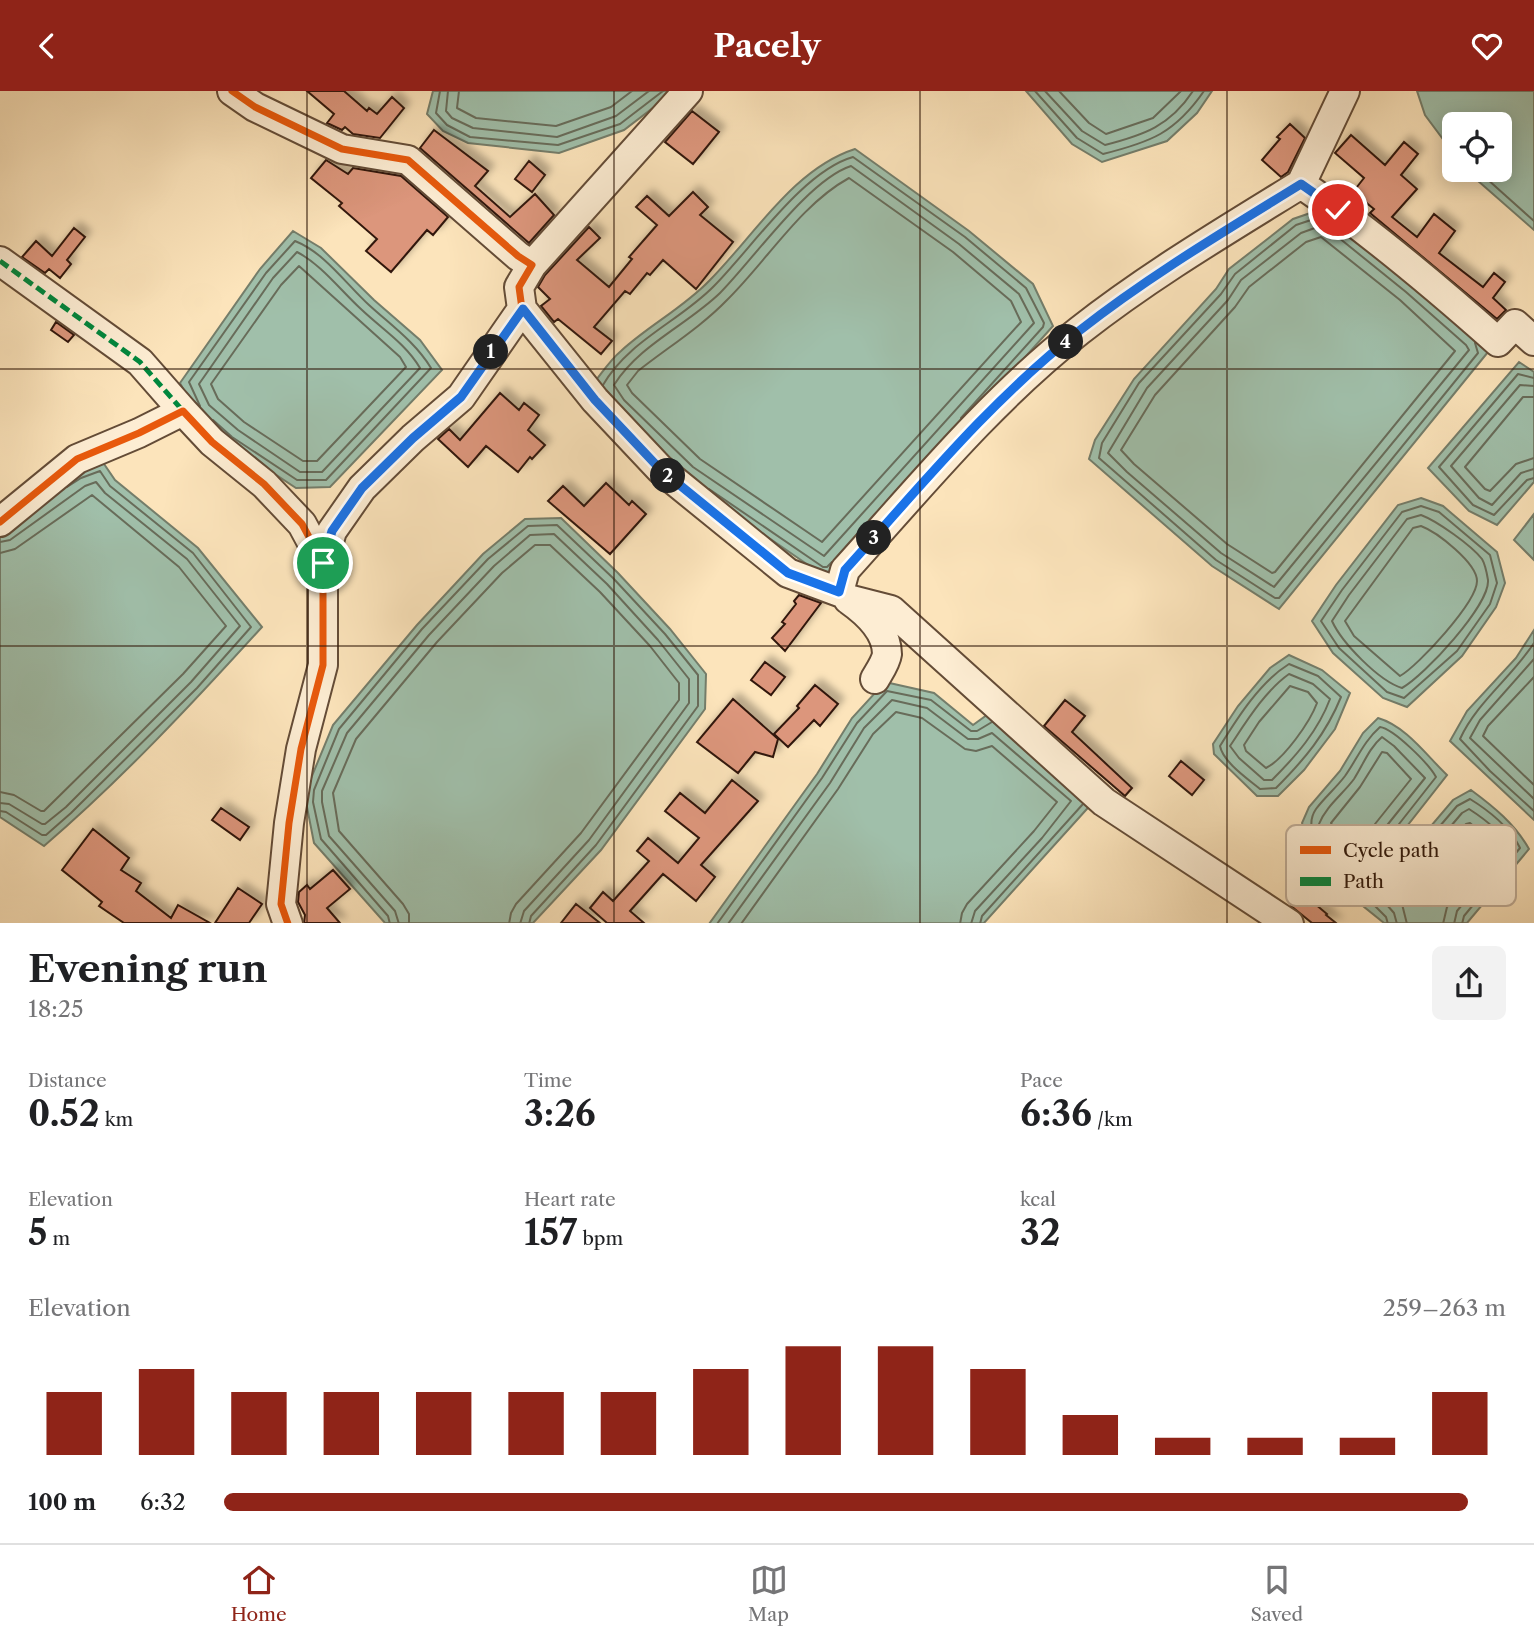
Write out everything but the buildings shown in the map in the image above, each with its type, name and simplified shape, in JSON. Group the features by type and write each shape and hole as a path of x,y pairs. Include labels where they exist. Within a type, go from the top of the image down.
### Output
{"street":[{"path":"232,91 254,107 342,149 408,160 532,265"},
{"path":"688,91 532,265 519,287 523,309 595,400 660,469 788,573 843,595 891,610 1104,802 1289,923"},
{"path":"843,595 845,570 953,448 1077,332 1155,274 1301,184 1345,91"},
{"path":"1301,184 1369,234 1450,299 1498,342 1515,324 1534,341"},
{"path":"0,261 140,362 212,442 264,484 302,524 323,563"},
{"path":"288,923 281,904 289,823 301,749 323,665 323,563 332,531 362,488 413,438 461,397 523,309"},
{"path":"0,522 77,459 183,411"},
{"path":"843,595 862,610 884,636 887,656 875,679"}],"water":[{"path":"433,91 675,91 624,130 559,153 468,143 443,131 427,114"},
{"path":"1026,91 1212,91 1197,113 1167,141 1102,162 1072,144"},
{"path":"1417,91 1534,91 1534,230 1479,182 1512,182 1512,112 1442,112 1442,138 1425,115"},
{"path":"855,149 969,231 1033,284 1053,326 827,578 683,479 593,384 621,351 709,281 793,188 812,172"},
{"path":"1328,207 1488,352 1279,609 1212,566 1089,459 1095,440 1134,379 1216,289 1229,269 1293,219"},
{"path":"293,231 321,248 420,340 442,370 330,487 296,488 228,443 197,415 180,383 260,269"},
{"path":"1519,362 1534,372 1534,482 1497,525 1469,511 1428,468"},
{"path":"102,461 115,480 198,548 262,627 156,740 44,846 0,817 0,528 77,472"},
{"path":"1421,498 1443,506 1497,552 1505,583 1496,607 1462,656 1407,707 1383,698 1333,653 1312,621 1336,585 1398,505"},
{"path":"1534,514 1534,560 1514,540"},
{"path":"561,518 618,573 670,629 706,674 705,709 601,850 533,923 385,923 314,843 306,802 307,788 333,725 417,625 483,554 525,519"},
{"path":"1534,630 1534,820 1450,741 1467,711 1516,658"},
{"path":"1289,655 1322,670 1350,693 1335,729 1304,770 1278,796 1257,796 1214,754 1213,744 1238,706 1270,668"},
{"path":"885,682 934,693 973,725 991,712 1095,800 984,923 710,923 817,774 852,718"},
{"path":"1378,718 1388,722 1416,742 1447,775 1408,825 1303,825 1309,807 1340,771 1363,733"},
{"path":"1471,790 1510,825 1432,825 1453,800"},
{"path":"1516,831 1517,832 1529,849 1516,865"},
{"path":"1363,906 1481,906 1467,923 1384,923"}],"marked path":[{"path":"0,261 140,362 183,411"}],"cycle path":[{"path":"232,91 255,107 342,149 408,160 518,256 532,265 519,287 522,309 595,400 660,469 788,573 839,592 845,570 986,415 1047,358 1133,291 1301,184"},
{"path":"0,522 77,459 183,411 212,442 264,484 302,524 323,563 323,665 301,749 289,823 281,904 288,923"}],"route":[{"path":"323,563 332,531 362,488 413,438 461,397 523,309 595,400 660,469 788,573 839,592 845,570 953,448 1077,332 1155,274 1301,184 1338,210"}]}
